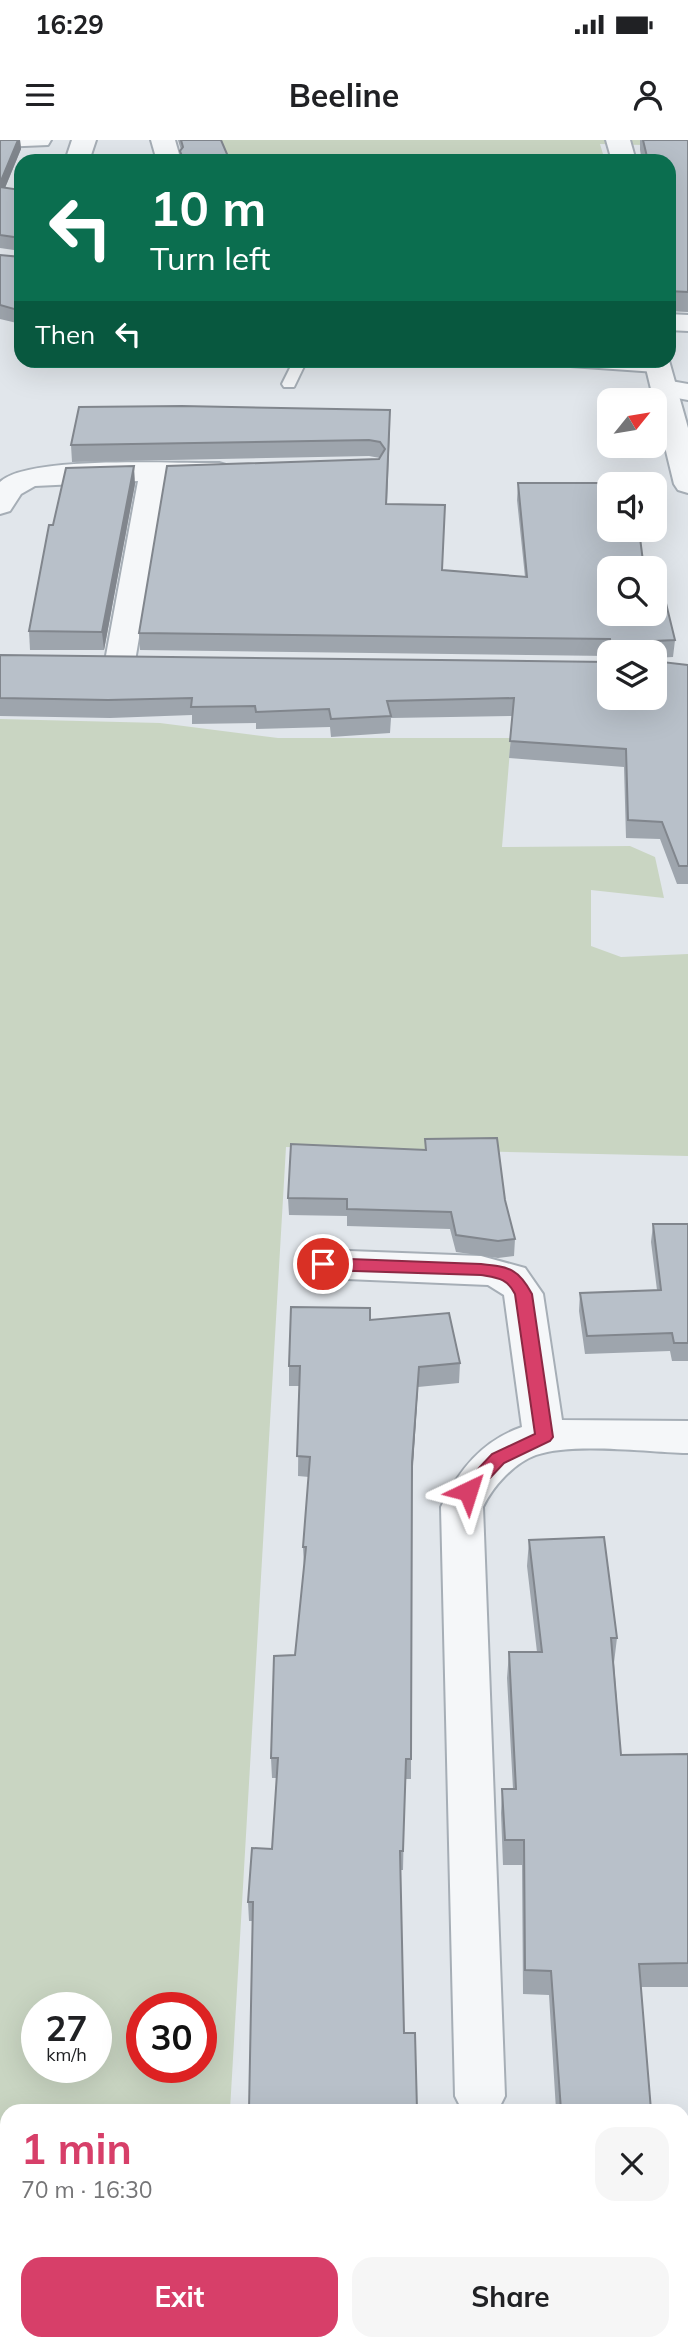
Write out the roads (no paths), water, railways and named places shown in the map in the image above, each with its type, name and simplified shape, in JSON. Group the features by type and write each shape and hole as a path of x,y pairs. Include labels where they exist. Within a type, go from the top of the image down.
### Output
{"street":[{"path":"0,140 39,140"},
{"path":"666,377 688,484"},
{"path":"0,505 16,483 29,478 59,474 248,471"},
{"path":"120,661 153,474"},
{"path":"323,1264 481,1270 503,1272 516,1279 523,1294 544,1437"},
{"path":"480,2096 462,1507 468,1491 498,1459 544,1437 688,1437"}],"lane":[{"path":"289,384 298,368"},
{"path":"600,368 666,377"}]}
